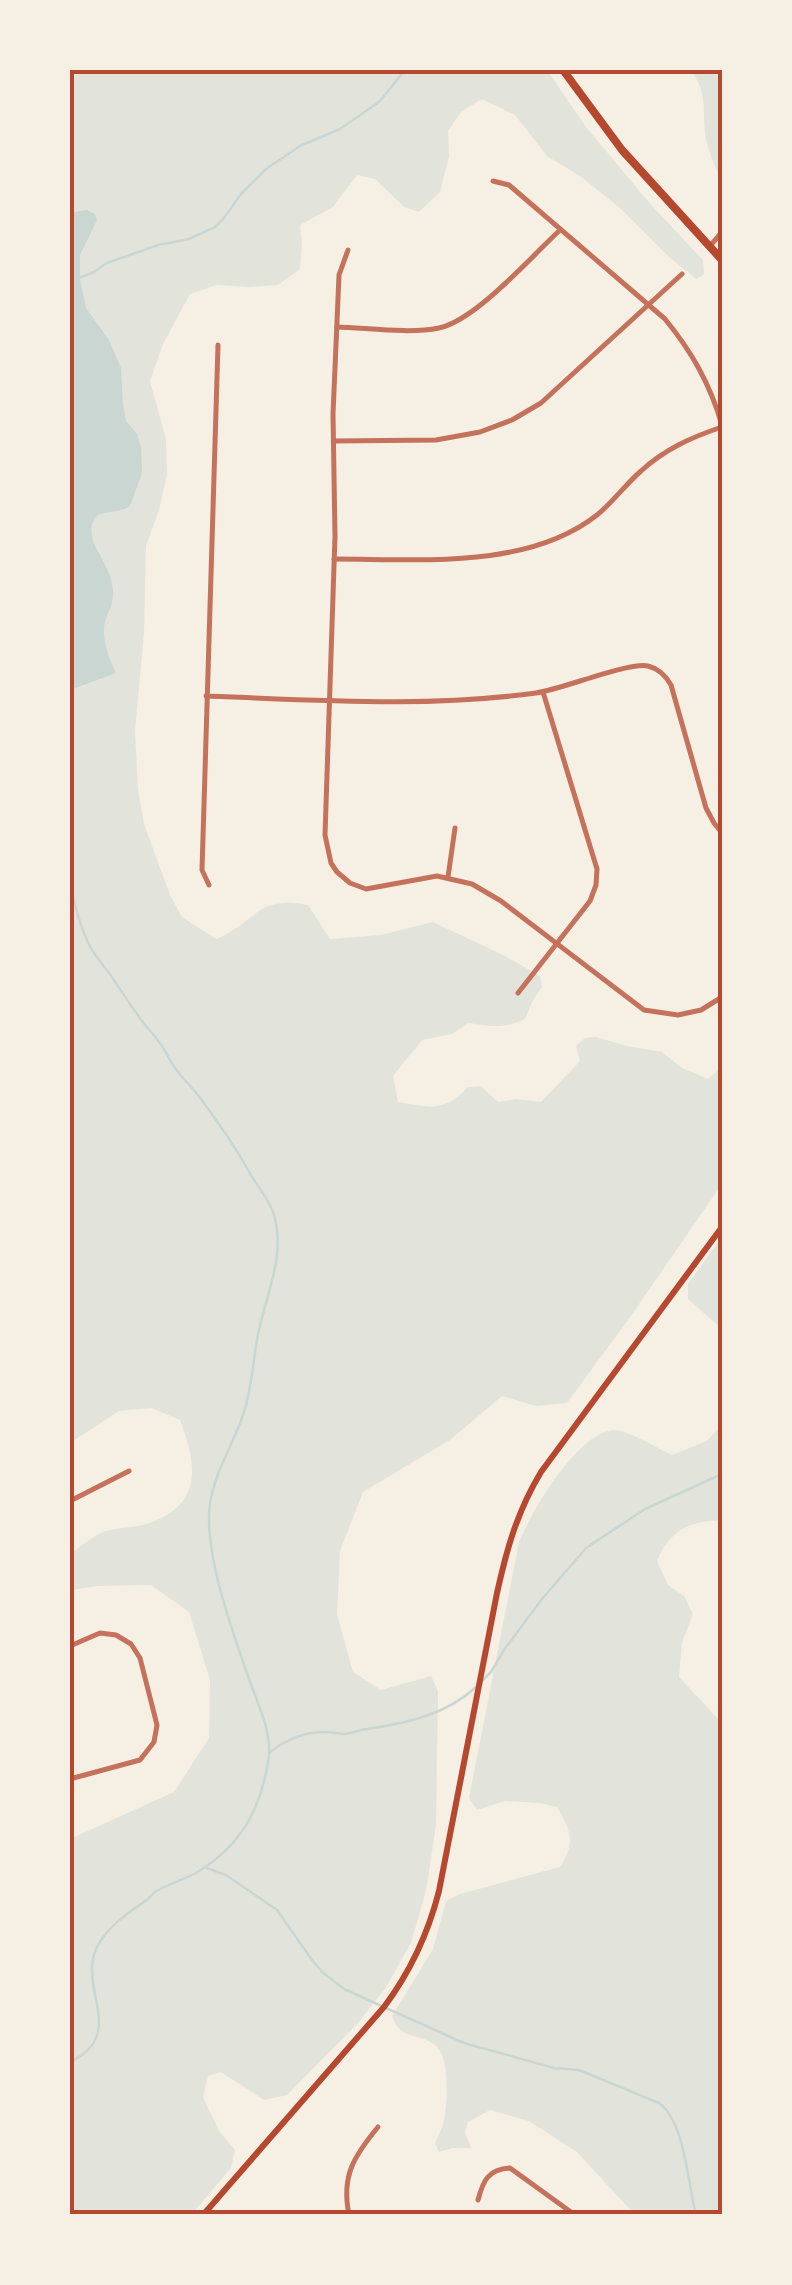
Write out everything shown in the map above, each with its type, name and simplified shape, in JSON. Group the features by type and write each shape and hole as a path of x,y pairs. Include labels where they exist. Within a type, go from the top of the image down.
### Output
{"main road":[{"path":"563,70 622,150 722,260"},
{"path":"203,2215 384,2007 410,1970 439,1890 497,1592 519,1512 541,1472 722,1227"}],"street":[{"path":"334,559 438,559 536,546 596,515 667,451 722,426 713,396 692,355 665,319 509,184 493,181"},
{"path":"337,327 425,330 458,321 476,309 560,230"},
{"path":"710,246 722,232"},
{"path":"348,250 339,275 337,327 325,835 331,863 345,880 366,889 427,877 448,877 472,884 492,894 644,1010 678,1015 701,1010 722,997"},
{"path":"334,440 436,440 480,432 512,420 541,403 682,274"},
{"path":"209,884 202,870 218,345"},
{"path":"206,696 431,703 543,692 646,666 661,672 671,686 706,808 722,833"},
{"path":"518,994 592,896 597,874 543,692"},
{"path":"448,877 455,828"},
{"path":"70,1502 129,1470"},
{"path":"70,1646 100,1633 116,1635 130,1644 140,1658 157,1725 154,1742 140,1760 70,1779"},
{"path":"349,2215 345,2193 351,2167 378,2126"},
{"path":"478,2200 488,2175 510,2168 575,2215"}],"shaded area":[{"path":"70,70 547,70 586,127 703,260 704,274 696,279 620,208 547,156 515,115 482,99 461,112 448,131 449,157 440,192 419,212 404,207 375,179 357,175 333,207 300,225 300,269 278,285 217,285 190,294 163,344 150,381 166,439 167,475 146,546 144,633 135,731 138,789 144,824 182,917 216,939 277,904 308,905 330,939 381,935 433,922 540,976 542,987 525,1019 490,1026 468,1023 452,1034 422,1040 393,1076 398,1102 436,1106 451,1101 468,1087 481,1086 498,1102 541,1102 580,1061 576,1046 585,1038 662,1052 682,1068 708,1079 722,1067 722,1184 567,1403 536,1406 502,1396 450,1440 363,1492 340,1551 337,1614 353,1672 381,1690 431,1676 438,1691 436,1825 426,1891 411,1943 385,1989 358,2023 287,2095 264,2100 221,2072 208,2076 203,2097 219,2131 235,2150 231,2168 191,2215 70,2215 70,1839 174,1792 209,1738 210,1680 189,1612 151,1585 70,1588 70,1554 103,1532 144,1525 167,1515 187,1493 192,1467 180,1420 151,1408 119,1411 70,1443"},
{"path":"690,70 719,70 722,75 722,183 707,143 701,88"},
{"path":"87,210 97,220 80,255 80,280 86,308 109,340 121,368 126,421 137,434 141,447 142,473 130,506 97,516 91,532 113,586 104,635 116,673 70,690 70,213"},
{"path":"722,1237 722,1329 688,1299 688,1284"},
{"path":"722,1425 722,1521 700,1522 682,1529 667,1542 657,1561 668,1585 684,1596 693,1614 682,1643 679,1677 722,1723 722,2215 635,2215 577,2152 529,2121 490,2110 468,2122 465,2132 471,2148 439,2152 435,2143 444,2121 447,2092 444,2059 429,2041 400,2030 392,2016 433,1949 446,1901 560,1867 570,1843 557,1807 505,1801 477,1810 469,1798 519,1542 534,1512 571,1458 600,1434 620,1431 672,1455 707,1441"}],"waterway":[{"path":"79,278 107,263 189,239 215,227 266,169 300,146 340,129 379,102 405,70"},
{"path":"70,883 91,948 204,1103 266,1197 278,1245 246,1405 217,1476 209,1515 212,1554 222,1597 267,1730 269,1752 264,1781 253,1813 225,1851 196,1873 155,1892 104,1936 93,1958 99,2022 96,2037 88,2050 70,2062"},
{"path":"482,1681 542,1599 586,1548 645,1509 722,1474"},
{"path":"270,1752 304,1734 344,1734 425,1716 452,1705 476,1687"},
{"path":"204,1867 226,1875 277,1910 323,1973 346,1990 464,2043 554,2068 579,2070 659,2103 668,2112 680,2138 696,2215"}]}
